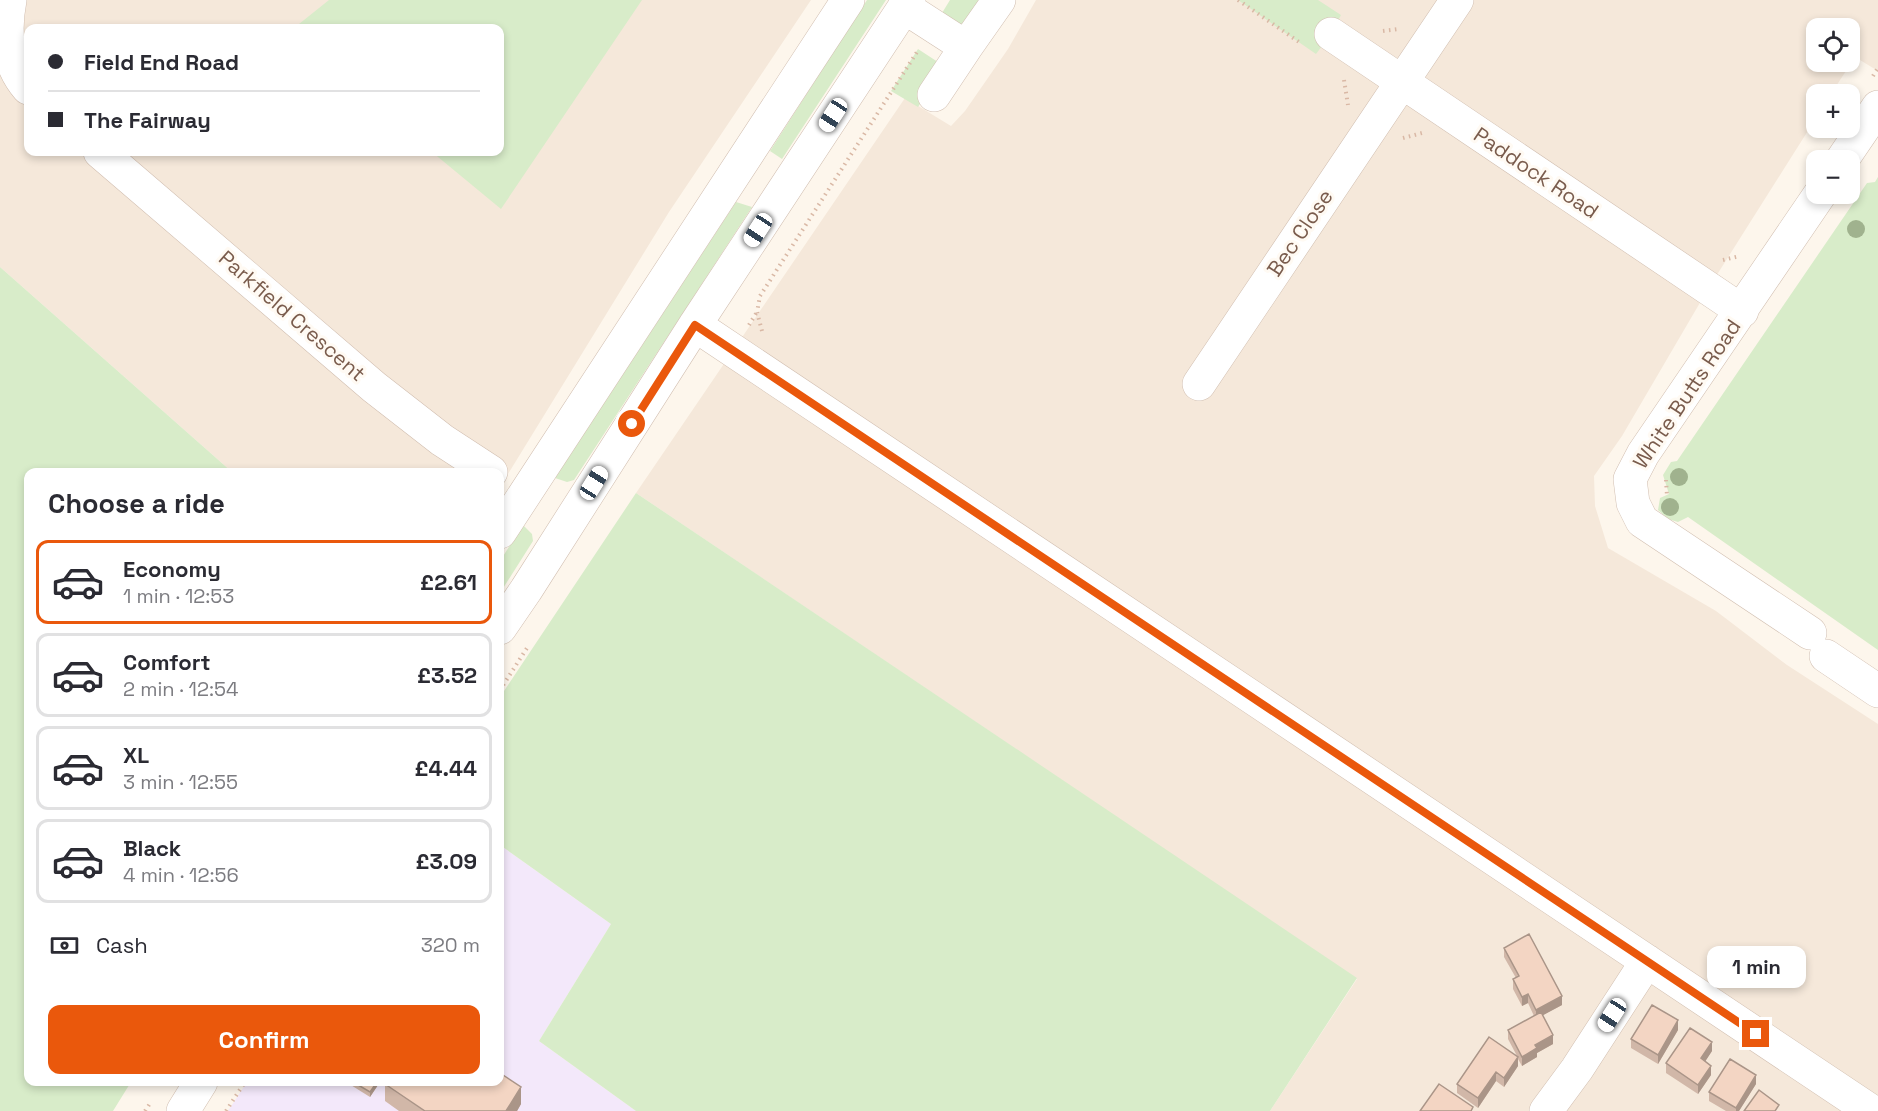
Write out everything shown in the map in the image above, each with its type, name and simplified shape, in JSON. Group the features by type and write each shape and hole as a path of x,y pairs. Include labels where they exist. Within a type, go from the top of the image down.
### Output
{"street":[{"path":"10,0 6,20 15,80"},
{"path":"504,517 512,486 848,0"},
{"path":"934,95 999,0"},
{"name":"Bec Close","path":"1199,384 1456,0"},
{"path":"504,622 695,325 907,3 933,26 966,47"},
{"name":"Paddock Road","path":"1318,40 1402,82 1742,311"},
{"path":"1850,150 1876,115"},
{"name":"Parkfield Crescent","path":"105,156 374,387 442,440 485,468"},
{"name":"White Butts Road","path":"1813,204 1643,454 1630,479 1633,503 1642,521 1818,645 1878,691"},
{"path":"695,325 1871,1111"},
{"path":"512,486 569,522"},
{"path":"1546,1111 1577,1069 1647,961"},
{"path":"183,1111 199,1086"}],"path":[{"path":"1238,0 1318,40"},
{"path":"765,335 760,328 757,312 760,296 933,26"},
{"path":"1718,261 1747,255"},
{"path":"225,1111 242,1086"}],"shaded area":[{"path":"0,0 811,0 669,212 504,480 504,468 227,468 0,267"},
{"path":"1036,0 1878,0 1878,71 1860,60 1860,18 1806,18 1806,72 1845,72 1837,84 1806,84 1806,134 1708,289 1622,436 1594,476 1595,506 1608,548 1716,611 1787,665 1878,724 1878,1111 1270,1111 1357,979 636,493 905,98 951,126 965,111 1008,49"},
{"path":"504,848 611,924 539,1041 636,1111 228,1111 244,1086 504,1086"}],"green space":[{"path":"329,0 642,0 501,209 437,156 504,156 504,24 299,24"},
{"path":"867,0 886,0 782,159 770,151"},
{"path":"950,0 999,0 966,47 934,26"},
{"path":"1238,0 1318,0 1341,15 1331,34 1316,54"},
{"path":"918,49 944,66 918,107 891,91"},
{"path":"1878,177 1878,650 1688,517 1678,522 1668,519 1658,510 1660,498 1669,494 1663,475 1671,462 1677,461 1853,204 1860,204 1860,193 1867,183 1875,182"},
{"path":"736,202 752,207 574,480 567,482 555,478"},
{"path":"0,267 227,468 24,468 24,1086 129,1086 113,1111 0,1111"},
{"path":"636,493 1357,978 1270,1111 636,1111 539,1041 611,924 504,848 504,691"},
{"path":"523,525 532,534 533,541 504,587 504,555"}],"building":[{"path":"1529,934 1562,996 1536,1010 1528,994 1522,997 1513,979 1519,976 1504,948"},
{"path":"1652,1005 1678,1020 1658,1055 1631,1039"},
{"path":"1541,1012 1553,1035 1535,1045 1537,1048 1522,1057 1508,1030"},
{"path":"1690,1028 1712,1042 1701,1058 1711,1066 1698,1085 1666,1063"},
{"path":"1489,1037 1518,1057 1504,1078 1496,1072 1478,1098 1457,1084"},
{"path":"1730,1059 1756,1075 1736,1108 1709,1092"},
{"path":"504,1076 521,1087 506,1111 425,1111 388,1086 504,1086"},
{"path":"1439,1084 1473,1107 1471,1111 1420,1111"},
{"path":"360,1086 374,1086 370,1092"},
{"path":"1759,1090 1779,1105 1775,1111 1744,1111"}],"route":[{"path":"632,424 695,325 1756,1034"}]}
